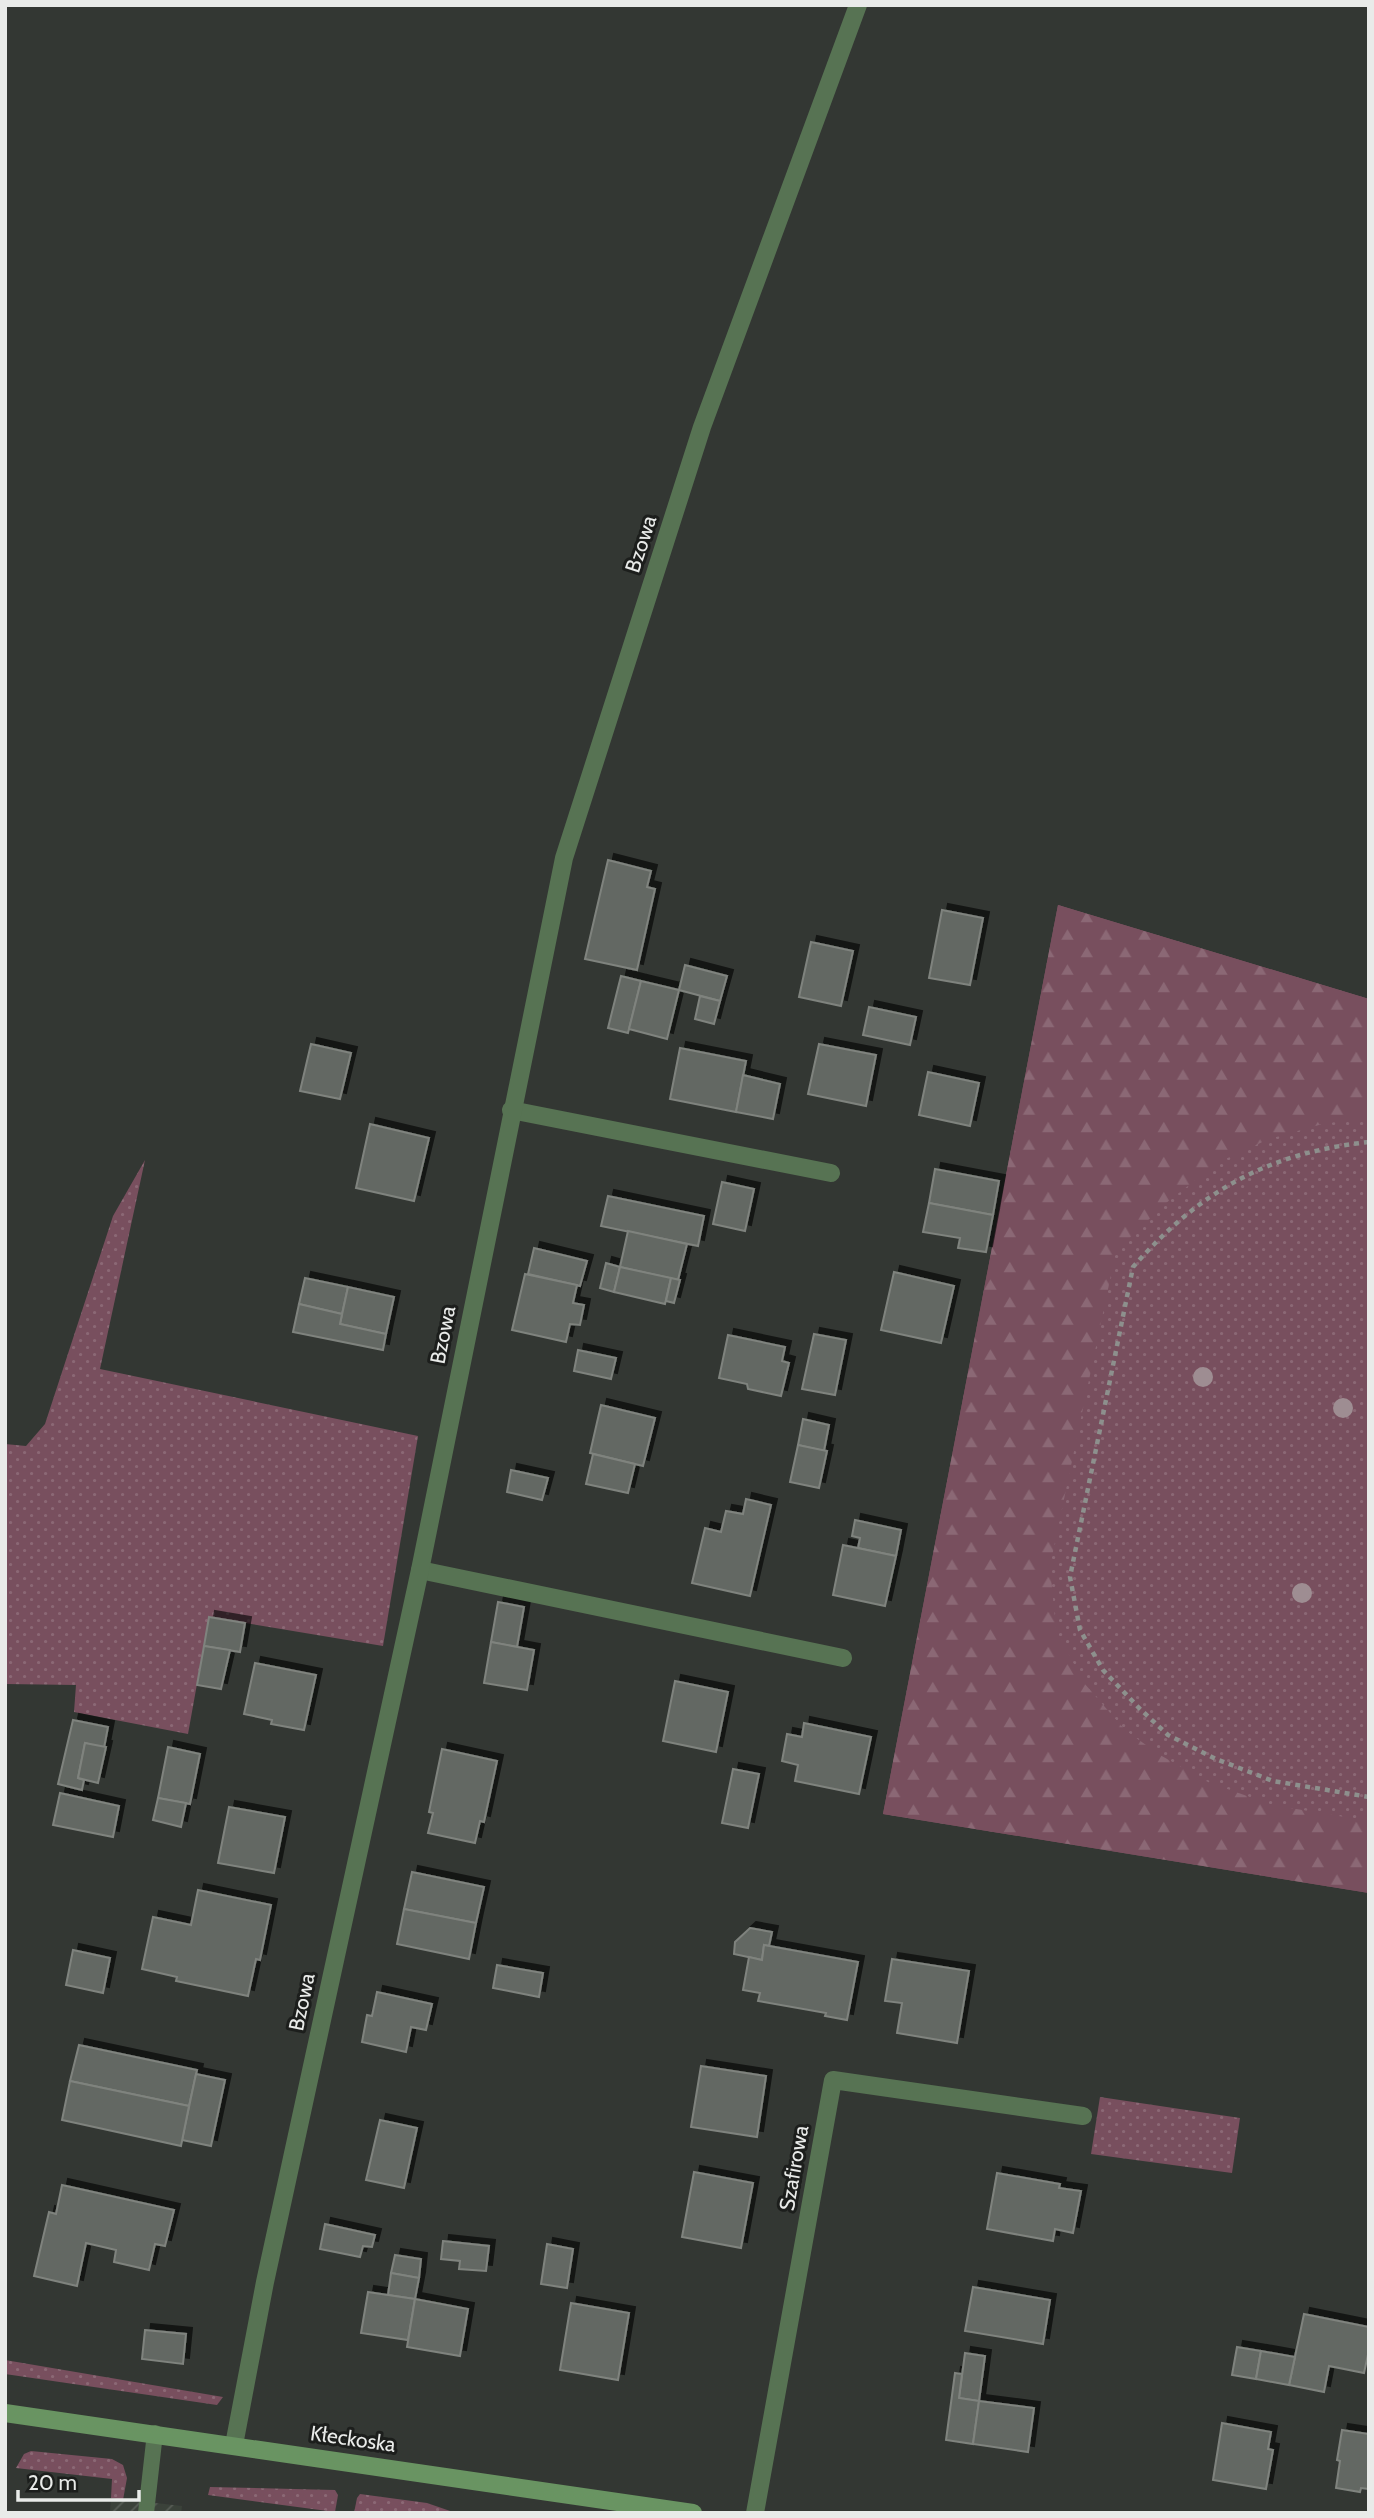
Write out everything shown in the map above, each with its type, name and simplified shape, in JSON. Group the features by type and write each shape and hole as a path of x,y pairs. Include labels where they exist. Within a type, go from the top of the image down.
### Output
{"main road":[{"name":"Kłeckoska","path":"5,2413 694,2513"}],"street":[{"name":"Bzowa","path":"234,2445 265,2282 420,1570 511,1110 568,846 702,426 858,5"},
{"path":"511,1110 831,1172"},
{"path":"420,1570 843,1658"},
{"name":"Szafirowa","path":"755,2513 833,2080 1083,2116"}],"lane":[{"path":"146,2513 155,2433"}],"path":[{"path":"1369,1142 1336,1146 1284,1158 1244,1176 1195,1208 1159,1237 1133,1267 1070,1577 1080,1630 1103,1670 1168,1734 1216,1759 1273,1780 1369,1797"}],"shaded area":[{"path":"111,2498 182,2506 181,2513 110,2513"}],"green space":[{"path":"1058,905 1369,999 1369,1893 883,1814"},
{"path":"1058,905 1369,999 1369,1119 1326,1123 1269,1139 1219,1162 1166,1203 1116,1251 1050,1566 1056,1630 1084,1683 1125,1730 1160,1755 1208,1782 1272,1805 1369,1821 1369,1893 883,1814"},
{"path":"145,1160 100,1369 418,1436 383,1646 209,1617 188,1734 74,1712 76,1685 5,1684 5,1444 26,1446 45,1424 113,1216"},
{"path":"1100,2097 1240,2118 1232,2173 1091,2154"},
{"path":"5,2360 223,2397 217,2405 5,2374"},
{"path":"31,2451 112,2459 123,2465 127,2478 123,2500 111,2498 112,2479 16,2468 24,2454"},
{"path":"210,2487 335,2490 338,2495 335,2512 208,2495"},
{"path":"360,2494 427,2503 456,2513 354,2513"}],"building":[{"path":"608,860 651,871 647,887 655,889 637,970 585,959"},
{"path":"942,910 983,918 970,985 929,978"},
{"path":"811,942 853,951 841,1006 799,997"},
{"path":"685,965 727,976 720,1001 679,990"},
{"path":"621,976 641,981 628,1033 608,1028"},
{"path":"641,981 679,990 667,1039 629,1029"},
{"path":"700,996 720,1001 714,1024 695,1019"},
{"path":"869,1007 916,1017 910,1045 863,1035"},
{"path":"311,1044 351,1053 340,1099 300,1091"},
{"path":"819,1044 876,1055 866,1106 808,1094"},
{"path":"680,1048 746,1061 736,1112 670,1099"},
{"path":"928,1072 979,1083 970,1126 919,1115"},
{"path":"743,1075 780,1084 773,1119 736,1112"},
{"path":"370,1124 429,1138 414,1201 356,1188"},
{"path":"935,1169 999,1181 993,1215 929,1203"},
{"path":"722,1182 754,1189 745,1231 713,1224"},
{"path":"608,1196 704,1216 698,1246 601,1226"},
{"path":"929,1203 993,1215 986,1252 958,1248 960,1238 923,1232"},
{"path":"628,1231 687,1244 678,1280 620,1267"},
{"path":"534,1248 587,1261 580,1286 528,1274"},
{"path":"606,1263 620,1267 614,1292 600,1288"},
{"path":"620,1267 671,1278 665,1304 614,1292"},
{"path":"894,1272 954,1286 941,1343 881,1330"},
{"path":"525,1274 577,1285 573,1303 584,1305 580,1325 570,1324 566,1342 512,1330"},
{"path":"305,1278 348,1287 342,1314 299,1304"},
{"path":"671,1278 680,1280 674,1303 666,1301"},
{"path":"348,1287 394,1297 386,1334 340,1324"},
{"path":"299,1304 342,1314 340,1324 386,1334 383,1350 293,1332"},
{"path":"814,1334 846,1340 835,1395 802,1389"},
{"path":"728,1335 785,1347 782,1361 789,1363 781,1396 748,1389 747,1384 719,1378"},
{"path":"578,1350 616,1358 611,1379 574,1371"},
{"path":"601,1405 655,1418 643,1466 590,1453"},
{"path":"803,1419 829,1425 824,1451 798,1445"},
{"path":"798,1445 827,1451 819,1488 790,1482"},
{"path":"593,1454 635,1464 628,1493 586,1484"},
{"path":"511,1470 548,1478 542,1500 507,1492"},
{"path":"746,1499 771,1505 750,1596 692,1583 705,1528 721,1532 726,1511 743,1514"},
{"path":"855,1520 901,1530 896,1556 858,1548 860,1538 852,1536"},
{"path":"843,1545 896,1556 885,1606 833,1595"},
{"path":"498,1602 524,1607 517,1647 491,1642"},
{"path":"209,1617 245,1623 240,1652 204,1646"},
{"path":"491,1642 534,1650 527,1690 484,1683"},
{"path":"204,1646 230,1650 221,1689 197,1685"},
{"path":"255,1663 316,1675 304,1730 271,1724 272,1720 244,1714"},
{"path":"675,1681 728,1692 716,1752 663,1741"},
{"path":"73,1720 108,1727 104,1748 85,1743 78,1778 84,1780 82,1790 58,1784"},
{"path":"804,1723 871,1737 859,1794 795,1781 798,1765 782,1761 787,1734 802,1737"},
{"path":"85,1743 106,1747 98,1783 78,1778"},
{"path":"168,1747 200,1754 190,1804 158,1798"},
{"path":"442,1749 497,1761 484,1822 480,1821 475,1843 428,1833 433,1813 429,1812"},
{"path":"733,1769 759,1774 748,1828 722,1823"},
{"path":"60,1793 119,1806 113,1837 53,1825"},
{"path":"158,1798 186,1803 181,1827 153,1820"},
{"path":"229,1807 285,1817 274,1873 218,1863"},
{"path":"412,1872 484,1887 476,1923 404,1909"},
{"path":"198,1890 271,1905 260,1960 256,1959 248,1996 176,1981 177,1977 142,1969 153,1917 191,1925"},
{"path":"404,1909 476,1923 469,1959 397,1944"},
{"path":"750,1928 772,1932 769,1946 764,1945 762,1960 734,1954 735,1942"},
{"path":"764,1945 858,1962 847,2020 825,2016 826,2013 758,2001 760,1993 743,1990 749,1957 762,1960"},
{"path":"73,1950 110,1958 103,1993 66,1985"},
{"path":"892,1959 969,1971 957,2043 897,2033 902,2003 885,2001"},
{"path":"497,1965 543,1973 539,1997 493,1988"},
{"path":"377,1992 432,2004 426,2030 411,2027 406,2052 362,2042 367,2015 372,2016"},
{"path":"79,2045 197,2070 189,2106 70,2081"},
{"path":"701,2066 766,2076 757,2137 691,2127"},
{"path":"196,2074 225,2080 211,2146 182,2140"},
{"path":"70,2081 189,2106 181,2146 62,2120"},
{"path":"380,2120 417,2128 404,2188 366,2180"},
{"path":"694,2172 753,2183 741,2248 682,2237"},
{"path":"997,2173 1060,2184 1059,2188 1081,2191 1073,2233 1055,2229 1053,2241 987,2229"},
{"path":"62,2185 174,2210 165,2246 155,2244 149,2270 114,2262 116,2250 86,2243 77,2286 34,2276 49,2212 56,2214"},
{"path":"325,2224 375,2235 372,2247 363,2246 360,2257 320,2249"},
{"path":"443,2241 489,2246 486,2271 459,2269 460,2261 441,2259"},
{"path":"547,2244 573,2249 567,2288 541,2284"},
{"path":"395,2255 421,2259 419,2278 391,2273"},
{"path":"391,2273 419,2278 415,2299 388,2295"},
{"path":"973,2287 1050,2300 1043,2344 965,2331"},
{"path":"368,2292 415,2299 408,2340 361,2333"},
{"path":"415,2299 468,2309 460,2356 407,2347"},
{"path":"571,2303 629,2313 618,2380 560,2370"},
{"path":"1304,2314 1369,2327 1369,2350 1364,2373 1329,2366 1324,2392 1289,2385"},
{"path":"145,2330 186,2334 183,2364 142,2359"},
{"path":"1237,2347 1261,2351 1256,2379 1232,2375"},
{"path":"1261,2351 1295,2357 1289,2385 1256,2379"},
{"path":"965,2353 985,2356 979,2401 959,2398"},
{"path":"955,2373 962,2374 959,2398 979,2401 973,2444 946,2440"},
{"path":"979,2401 1034,2408 1028,2452 973,2444"},
{"path":"1222,2423 1271,2432 1268,2449 1273,2450 1266,2489 1213,2480"},
{"path":"1342,2430 1369,2434 1369,2489 1361,2488 1360,2492 1336,2488"}]}
